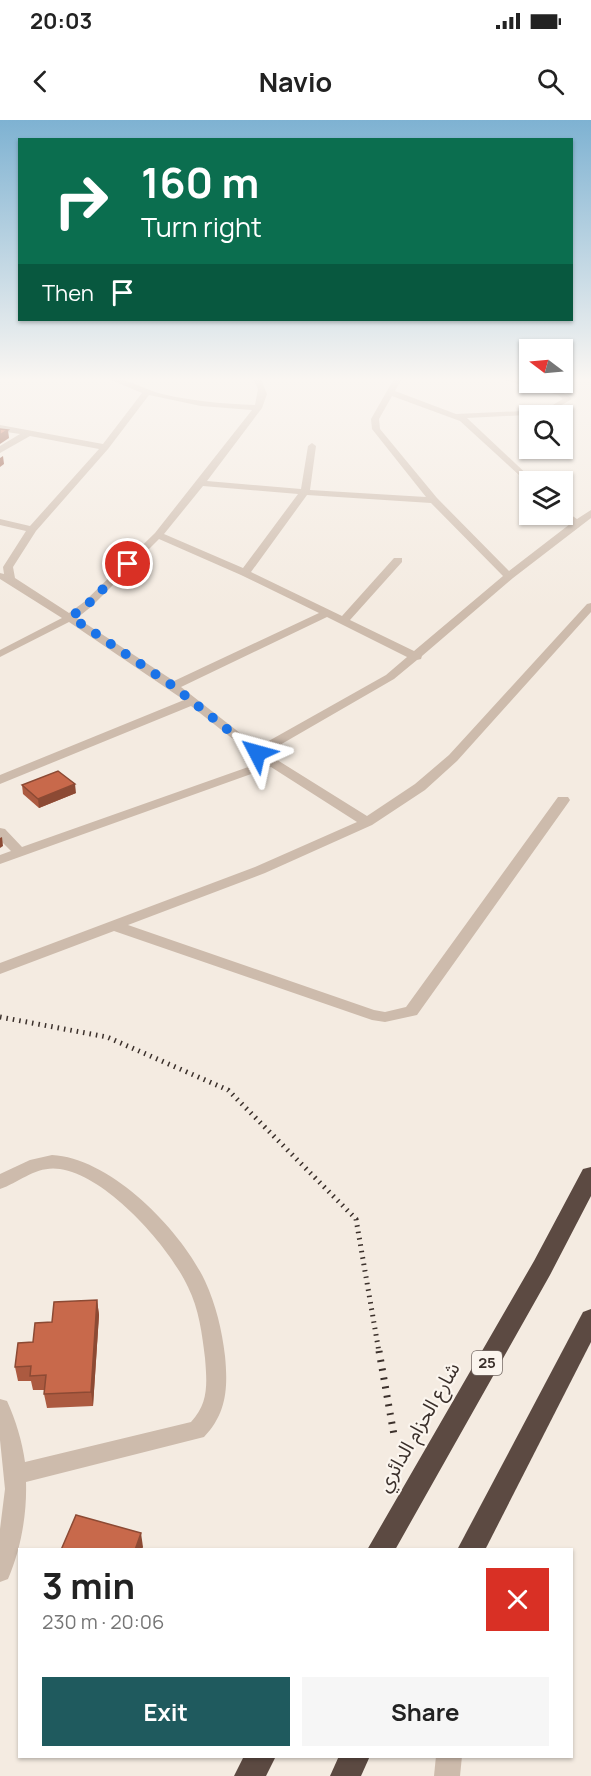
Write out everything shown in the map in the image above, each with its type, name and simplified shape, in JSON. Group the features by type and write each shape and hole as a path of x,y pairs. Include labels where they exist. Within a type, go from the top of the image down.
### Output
{"highway":[{"name":"شارع الحزام الدائري","path":"381,1548 542,1268 591,1175"},
{"path":"477,1543 591,1319"},
{"path":"249,1776 260,1758"},
{"path":"345,1776 354,1758"}],"street":[{"path":"99,454 32,529 8,567 5,578 71,617 173,686 257,753 368,822"},
{"path":"0,654 71,617 95,598 158,535 223,454"},
{"path":"245,573 305,491 311,454"},
{"path":"398,454 434,500 509,576"},
{"path":"499,454 519,472"},
{"path":"202,483 434,500"},
{"path":"257,753 390,677 417,657 509,576 575,523 591,513"},
{"path":"0,522 32,529"},
{"path":"158,535 245,573 417,657"},
{"path":"342,621 398,560"},
{"path":"0,969 260,870 368,822 420,788 453,758 591,606"},
{"path":"173,686 326,614"},
{"path":"0,780 192,701"},
{"path":"0,860 273,762"},
{"path":"112,925 372,1015 396,1016 411,1011 563,800"},
{"path":"0,832 20,853"},
{"path":"0,1182 32,1166 59,1162 72,1165 108,1184 135,1205 167,1238 189,1269 204,1299 213,1341 218,1386 217,1403 209,1419 197,1430 18,1474"},
{"path":"0,1408 11,1432 18,1474 14,1515 0,1571"},
{"path":"447,1776 449,1758"}],"building":[{"path":"58,771 75,784 38,799 22,785"},
{"path":"97,1300 91,1392 44,1394 46,1375 30,1376 31,1366 15,1367 18,1343 33,1342 35,1323 52,1322 54,1302"},
{"path":"76,1515 141,1533 136,1548 62,1548"}],"railway":[{"path":"0,1017 107,1037 228,1090 356,1219 379,1352"},
{"path":"379,1351 394,1435"}],"route":[{"path":"128,564 108,586 71,617 173,686 257,753"}]}
